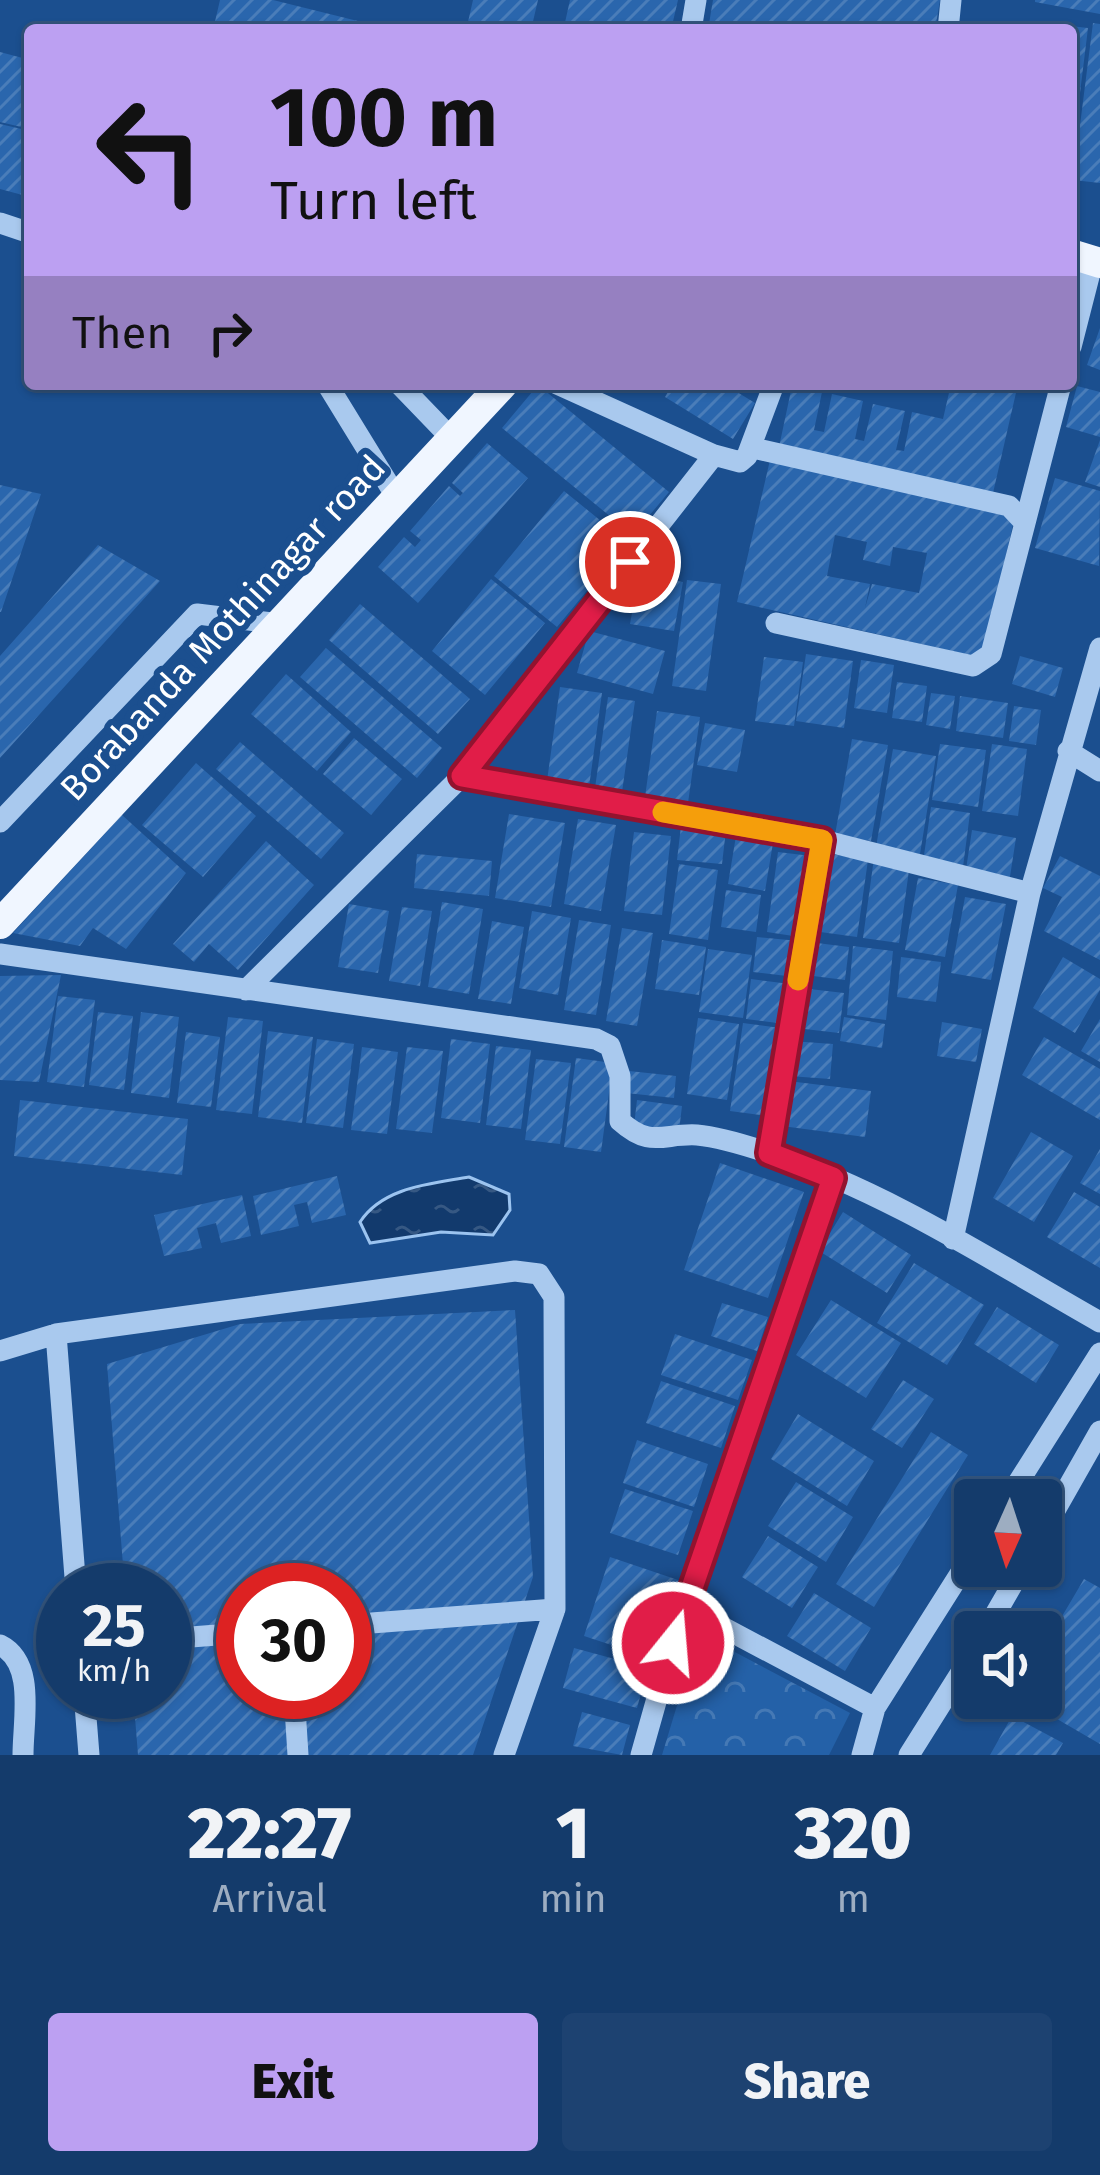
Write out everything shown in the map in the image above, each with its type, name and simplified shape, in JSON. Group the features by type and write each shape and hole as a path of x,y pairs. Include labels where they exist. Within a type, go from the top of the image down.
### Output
{"main road":[{"name":"Borabanda Mothinagar road","path":"0,924 497,390"}],"street":[{"path":"1077,315 1088,259"},
{"path":"331,390 397,498"},
{"path":"405,390 452,439"},
{"path":"570,390 714,455 740,462 753,448 772,390"},
{"path":"776,622 973,666 991,654 1059,390"},
{"path":"753,448 1009,506 1025,523"},
{"path":"246,990 462,776 714,455"},
{"path":"0,822 197,614 280,623"},
{"path":"953,1239 1030,893 1100,648"},
{"path":"1068,751 1100,771"},
{"path":"462,776 822,840 1030,893"},
{"path":"769,1153 822,840"},
{"path":"0,954 596,1039 610,1046 620,1076 620,1121 636,1136 669,1141 695,1135 769,1153 833,1178 1100,1322"},
{"path":"641,1755 683,1606 833,1178"},
{"path":"0,1351 48,1337 515,1271 539,1274 554,1297 555,1609 504,1755"},
{"path":"48,1337 73,1563"},
{"path":"1019,1479 1100,1353"},
{"path":"1062,1497 1100,1431"},
{"path":"862,1755 875,1708 954,1583"},
{"path":"683,1606 875,1708"},
{"path":"372,1623 555,1609"},
{"path":"0,1645 14,1652 23,1667 23,1755"},
{"path":"909,1755 954,1683"},
{"path":"86,1719 89,1755"},
{"path":"296,1719 298,1755"}],"green space":[{"path":"699,1633 850,1713 829,1755 662,1755"}],"water":[{"path":"469,1177 509,1194 510,1210 493,1235 441,1232 370,1243 360,1222 381,1201 408,1189"}],"building":[{"path":"220,0 273,0 370,24 214,24"},
{"path":"473,0 538,0 532,24 468,22"},
{"path":"570,0 678,0 672,24 565,24"},
{"path":"713,0 940,0 936,24 709,24"},
{"path":"1100,0 1100,14 1035,2"},
{"path":"1093,23 1100,24 1100,183 1077,180"},
{"path":"1077,27 1088,28 1077,118"},
{"path":"0,52 24,58 24,128 0,122"},
{"path":"0,124 24,130 24,195 0,189"},
{"path":"1100,328 1100,370 1087,365"},
{"path":"1077,386 1100,392 1100,437 1066,427"},
{"path":"534,390 544,390 669,492 633,535 502,428"},
{"path":"669,390 734,390 755,403 733,439 665,397"},
{"path":"791,390 822,392 814,430 824,432 832,394 863,401 855,439 864,441 873,404 905,411 896,450 904,451 912,412 943,419 950,390 1017,390 993,493 779,447"},
{"path":"1100,440 1100,487 1085,482"},
{"path":"487,443 528,478 418,603 378,567 404,537 415,547 421,540 410,531 449,486 460,496 463,493 452,483"},
{"path":"770,460 1015,516 982,658 737,602","holes":["835,535 867,542 863,560 890,566 893,547 927,553 919,593 872,584 865,608 870,584 827,576"]},
{"path":"1055,478 1100,491 1099,566 1035,548"},
{"path":"0,485 41,494 1,612 0,612"},
{"path":"564,491 627,542 557,627 494,576"},
{"path":"98,545 160,581 0,758 0,656"},
{"path":"639,574 683,582 674,631 630,624"},
{"path":"491,579 545,623 485,695 432,651"},
{"path":"687,580 721,584 706,691 672,686"},
{"path":"360,604 470,699 438,734 329,640"},
{"path":"589,631 665,651 653,694 577,673"},
{"path":"326,648 442,748 417,778 300,677"},
{"path":"806,654 853,661 844,728 796,721"},
{"path":"1020,656 1063,668 1055,697 1012,684"},
{"path":"764,657 803,662 794,726 755,721"},
{"path":"861,660 894,665 887,713 854,708"},
{"path":"286,674 351,732 317,771 251,714"},
{"path":"897,682 927,686 922,722 892,718"},
{"path":"560,687 602,693 589,787 547,781"},
{"path":"931,693 955,696 950,729 926,725"},
{"path":"960,696 1008,703 1003,738 956,731"},
{"path":"608,697 635,701 622,792 595,788"},
{"path":"1014,706 1041,710 1036,745 1009,741"},
{"path":"657,711 700,717 688,803 645,797"},
{"path":"705,723 745,730 737,772 697,765"},
{"path":"354,738 402,779 371,815 323,774"},
{"path":"852,739 888,745 871,841 835,835"},
{"path":"240,742 344,833 321,859 216,769"},
{"path":"940,744 986,750 978,807 932,800"},
{"path":"992,744 1027,749 1018,816 982,811"},
{"path":"893,749 936,756 920,854 876,847"},
{"path":"196,763 256,816 203,877 142,825"},
{"path":"931,807 970,813 963,867 923,862"},
{"path":"509,814 565,823 551,907 495,898"},
{"path":"122,815 186,873 126,949 93,928 80,946 13,933"},
{"path":"578,819 616,825 601,911 564,904"},
{"path":"681,826 726,830 722,864 677,860"},
{"path":"972,830 1016,838 1009,883 965,876"},
{"path":"634,832 671,836 662,915 624,911"},
{"path":"736,836 773,843 765,891 728,884"},
{"path":"266,841 314,885 238,970 209,944 194,962 173,944"},
{"path":"778,852 811,856 800,937 767,932"},
{"path":"824,853 868,860 857,937 813,931"},
{"path":"417,854 492,861 489,896 414,888"},
{"path":"1060,856 1100,876 1100,960 1044,931 1062,897 1043,888"},
{"path":"874,858 910,863 899,943 863,938"},
{"path":"679,864 718,870 708,940 669,934"},
{"path":"918,878 958,885 945,957 905,950"},
{"path":"726,890 761,895 756,932 721,927"},
{"path":"965,897 1006,904 991,980 951,973"},
{"path":"442,902 483,909 469,994 428,987"},
{"path":"349,904 389,911 378,973 338,967"},
{"path":"402,907 432,911 420,986 389,981"},
{"path":"532,911 571,918 558,995 519,988"},
{"path":"579,920 611,925 596,1015 564,1010"},
{"path":"492,921 524,927 511,1004 478,999"},
{"path":"622,928 653,933 637,1026 606,1021"},
{"path":"757,937 799,941 795,977 753,972"},
{"path":"662,940 706,947 699,995 655,989"},
{"path":"809,942 849,947 845,980 805,975"},
{"path":"853,946 893,951 886,1020 847,1015"},
{"path":"708,949 752,955 743,1018 699,1012"},
{"path":"901,957 941,962 936,1002 897,997"},
{"path":"1063,957 1100,979 1100,990 1075,1033 1033,1008"},
{"path":"61,975 39,1082 0,1080 0,976"},
{"path":"751,979 790,984 785,1024 746,1019"},
{"path":"801,988 844,993 839,1033 796,1028"},
{"path":"58,996 95,1000 84,1087 47,1082"},
{"path":"98,1012 133,1016 124,1090 89,1085"},
{"path":"141,1012 179,1017 169,1098 131,1093"},
{"path":"228,1017 263,1021 252,1114 216,1110"},
{"path":"844,1017 885,1024 882,1048 840,1041"},
{"path":"698,1018 739,1024 727,1100 687,1094"},
{"path":"1100,1019 1100,1062 1081,1051"},
{"path":"942,1022 982,1029 976,1062 937,1056"},
{"path":"743,1023 780,1028 767,1116 730,1111"},
{"path":"268,1031 313,1037 302,1123 258,1117"},
{"path":"186,1032 220,1037 211,1107 177,1103"},
{"path":"1044,1037 1100,1069 1100,1120 1022,1075"},
{"path":"317,1039 354,1044 343,1128 306,1123"},
{"path":"451,1039 490,1044 480,1123 441,1118"},
{"path":"791,1041 833,1044 830,1079 789,1076"},
{"path":"496,1046 531,1050 521,1129 486,1125"},
{"path":"362,1047 398,1052 387,1134 351,1130"},
{"path":"407,1047 443,1051 432,1133 396,1129"},
{"path":"576,1058 613,1063 601,1152 564,1147"},
{"path":"536,1059 571,1063 560,1144 525,1140"},
{"path":"629,1071 676,1076 674,1098 626,1093"},
{"path":"788,1081 871,1091 865,1137 782,1126"},
{"path":"20,1100 188,1119 182,1175 14,1156"},
{"path":"637,1100 682,1106 679,1131 634,1126"},
{"path":"1031,1132 1073,1156 1034,1222 993,1198"},
{"path":"1100,1149 1100,1194 1080,1183"},
{"path":"720,1163 804,1192 768,1298 684,1270"},
{"path":"337,1176 346,1215 312,1223 307,1202 294,1205 299,1226 261,1235 253,1196"},
{"path":"1074,1192 1100,1207 1100,1268 1047,1237"},
{"path":"242,1195 251,1236 221,1243 216,1223 197,1228 202,1248 164,1256 154,1215"},
{"path":"843,1212 911,1255 887,1293 819,1251"},
{"path":"914,1263 984,1305 947,1365 877,1323"},
{"path":"831,1300 901,1343 866,1398 796,1355"},
{"path":"722,1303 768,1317 757,1351 711,1336"},
{"path":"997,1307 1059,1345 1036,1383 974,1344"},
{"path":"515,1310 533,1577 473,1755 138,1755 135,1719 192,1719 192,1563 123,1563 107,1364 240,1324"},
{"path":"675,1334 752,1360 738,1400 661,1375"},
{"path":"903,1380 934,1399 902,1448 871,1429"},
{"path":"661,1381 735,1406 721,1448 646,1423"},
{"path":"798,1414 874,1461 847,1506 771,1459"},
{"path":"931,1432 968,1455 874,1607 836,1584"},
{"path":"637,1440 708,1464 694,1507 623,1483"},
{"path":"796,1482 853,1517 826,1562 768,1526"},
{"path":"625,1489 693,1511 678,1555 610,1533"},
{"path":"768,1536 818,1567 792,1608 742,1577"},
{"path":"610,1557 684,1582 657,1660 584,1636"},
{"path":"1084,1579 1100,1588 1100,1744 1057,1719 1062,1719 1062,1616"},
{"path":"814,1593 871,1628 845,1671 787,1636"},
{"path":"574,1648 648,1668 637,1708 563,1688"},
{"path":"582,1712 630,1725 622,1755 573,1746"},
{"path":"1010,1719 1063,1743 1056,1755 990,1755"}],"slow traffic":[{"path":"663,812 822,840 798,980"}],"route":[{"path":"630,562 462,776 822,840 769,1153 833,1178 673,1643"}]}
